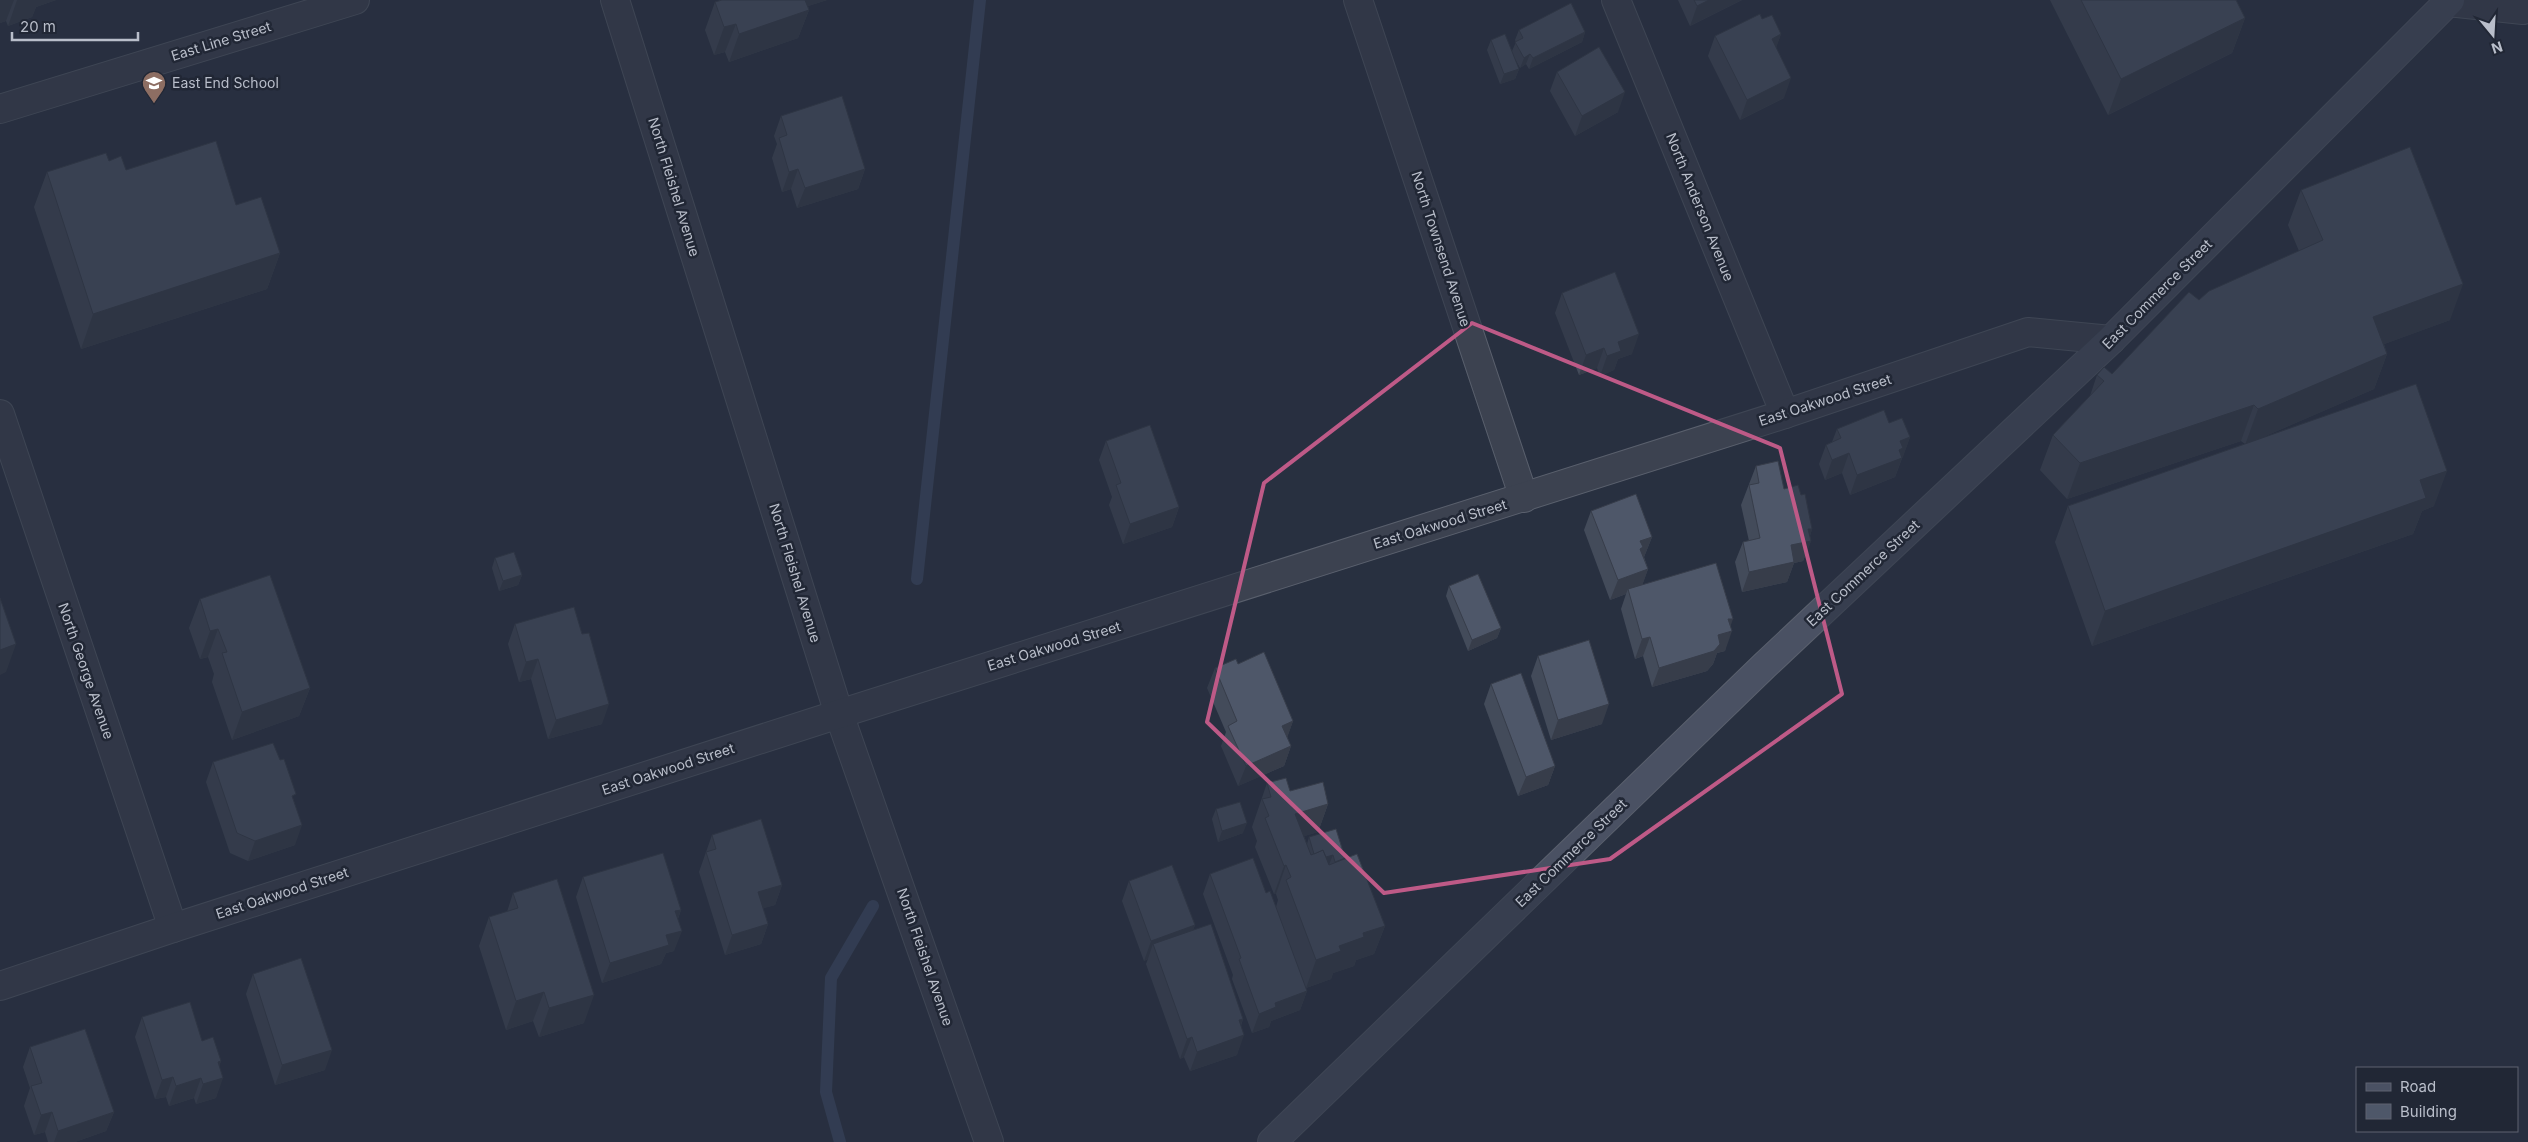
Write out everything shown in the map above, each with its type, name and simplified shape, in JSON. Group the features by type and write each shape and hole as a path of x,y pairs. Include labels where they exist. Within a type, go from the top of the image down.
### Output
{"street":[{"name":"East Line Street","path":"0,109 355,0"},
{"name":"North Fleishel Avenue","path":"615,0 839,714 989,1142"},
{"name":"North Townsend Avenue","path":"1358,0 1524,498"},
{"name":"North Anderson Avenue","path":"1616,0 1785,414"},
{"path":"2449,1 2523,10 2528,8"},
{"name":"East Commerce Street","path":"1272,1142 1764,666 2111,340 2449,1"},
{"name":"East Oakwood Street","path":"0,986 173,928 839,714 1785,414 2028,332 2111,340"},
{"name":"North George Avenue","path":"0,414 173,928"}],"highlighted area":[{"path":"1472,323 1780,448 1842,694 1610,859 1384,893 1207,722 1264,483"}],"building":[{"path":"722,0 805,0 809,10 739,34 736,24 724,27 715,2"},
{"path":"1694,0 1709,0 1697,6"},
{"path":"2081,0 2236,0 2245,18 2121,79"},
{"path":"1571,3 1585,32 1533,58 1530,54 1524,58 1515,42 1523,38 1519,30"},
{"path":"1760,14 1762,19 1772,15 1781,34 1772,39 1791,78 1747,100 1715,36"},
{"path":"1505,34 1519,69 1504,74 1491,40"},
{"path":"1599,47 1625,92 1582,116 1557,72"},
{"path":"842,96 865,169 805,188 798,169 789,172 779,138 787,135 781,116"},
{"path":"216,141 236,205 261,197 280,253 93,314 47,172 106,153 109,161 121,156 126,170"},
{"path":"2410,147 2463,284 2373,317 2387,354 2258,409 2254,405 2080,463 2053,435 2104,381 2097,375 2104,367 2112,374 2189,292 2199,300 2209,291 2323,240 2301,190"},
{"path":"1615,272 1639,334 1618,342 1621,351 1607,356 1604,348 1586,355 1562,293"},
{"path":"2416,384 2447,471 2420,480 2426,498 2105,611 2068,506"},
{"path":"1884,410 1889,423 1902,418 1910,437 1900,441 1903,448 1899,450 1902,458 1857,475 1849,453 1832,460 1826,445 1841,438 1837,429"},
{"path":"1150,425 1179,507 1130,524 1116,485 1121,483 1106,441"},
{"path":"1778,461 1784,489 1798,485 1801,495 1805,494 1812,529 1808,529 1811,541 1791,545 1794,562 1749,572 1743,542 1760,538 1749,485 1759,483 1756,466"},
{"path":"1636,494 1652,537 1640,541 1643,547 1640,549 1648,569 1618,580 1591,511"},
{"path":"514,552 522,575 503,581 495,558"},
{"path":"1716,563 1733,619 1728,619 1732,631 1718,635 1720,644 1714,651 1659,668 1650,637 1642,639 1628,589"},
{"path":"1478,574 1501,628 1472,640 1449,586"},
{"path":"270,575 310,688 242,712 222,653 227,652 218,629 210,631 200,599"},
{"path":"0,598 16,644 0,650"},
{"path":"574,607 582,634 589,633 609,704 556,720 538,659 526,662 515,624"},
{"path":"1589,640 1609,704 1558,720 1538,656"},
{"path":"1264,652 1293,721 1282,726 1291,746 1246,766 1228,726 1237,721 1215,668 1236,659 1238,664"},
{"path":"1521,673 1555,766 1526,777 1491,684"},
{"path":"273,743 280,760 284,759 296,794 292,796 302,825 255,841 237,833 213,762"},
{"path":"1286,778 1290,791 1323,782 1328,804 1295,814 1311,855 1323,850 1329,865 1357,854 1385,926 1363,933 1364,937 1339,946 1341,951 1316,960 1286,880 1291,877 1286,865 1284,866 1265,818 1269,816 1262,799 1271,797 1267,783"},
{"path":"1240,802 1247,823 1222,831 1216,809"},
{"path":"761,819 782,885 758,892 768,924 732,935 706,852 716,849 712,835"},
{"path":"1336,829 1345,858 1335,862 1333,855 1326,857 1323,850 1314,854 1309,837"},
{"path":"663,853 681,910 675,911 682,931 666,935 669,945 610,963 583,877"},
{"path":"1253,858 1266,893 1270,891 1307,991 1275,1003 1276,1007 1259,1014 1239,959 1241,958 1210,874"},
{"path":"1172,865 1195,925 1151,941 1129,881"},
{"path":"557,879 594,995 549,1008 544,992 516,1001 489,917 518,908 513,893"},
{"path":"1211,924 1243,1019 1239,1020 1244,1035 1197,1052 1192,1037 1187,1039 1153,944"},
{"path":"301,958 332,1050 282,1065 253,974"},
{"path":"190,1002 202,1041 213,1037 221,1061 218,1062 223,1078 203,1084 201,1078 176,1086 173,1077 162,1080 142,1017"},
{"path":"85,1029 114,1112 58,1131 52,1112 41,1115 31,1086 42,1083 30,1047"}],"waterway":[{"path":"917,579 980,0"},
{"path":"840,1142 826,1092 831,978 873,906"}],"place":[{"name":"East End School","path":"154,104"}]}
